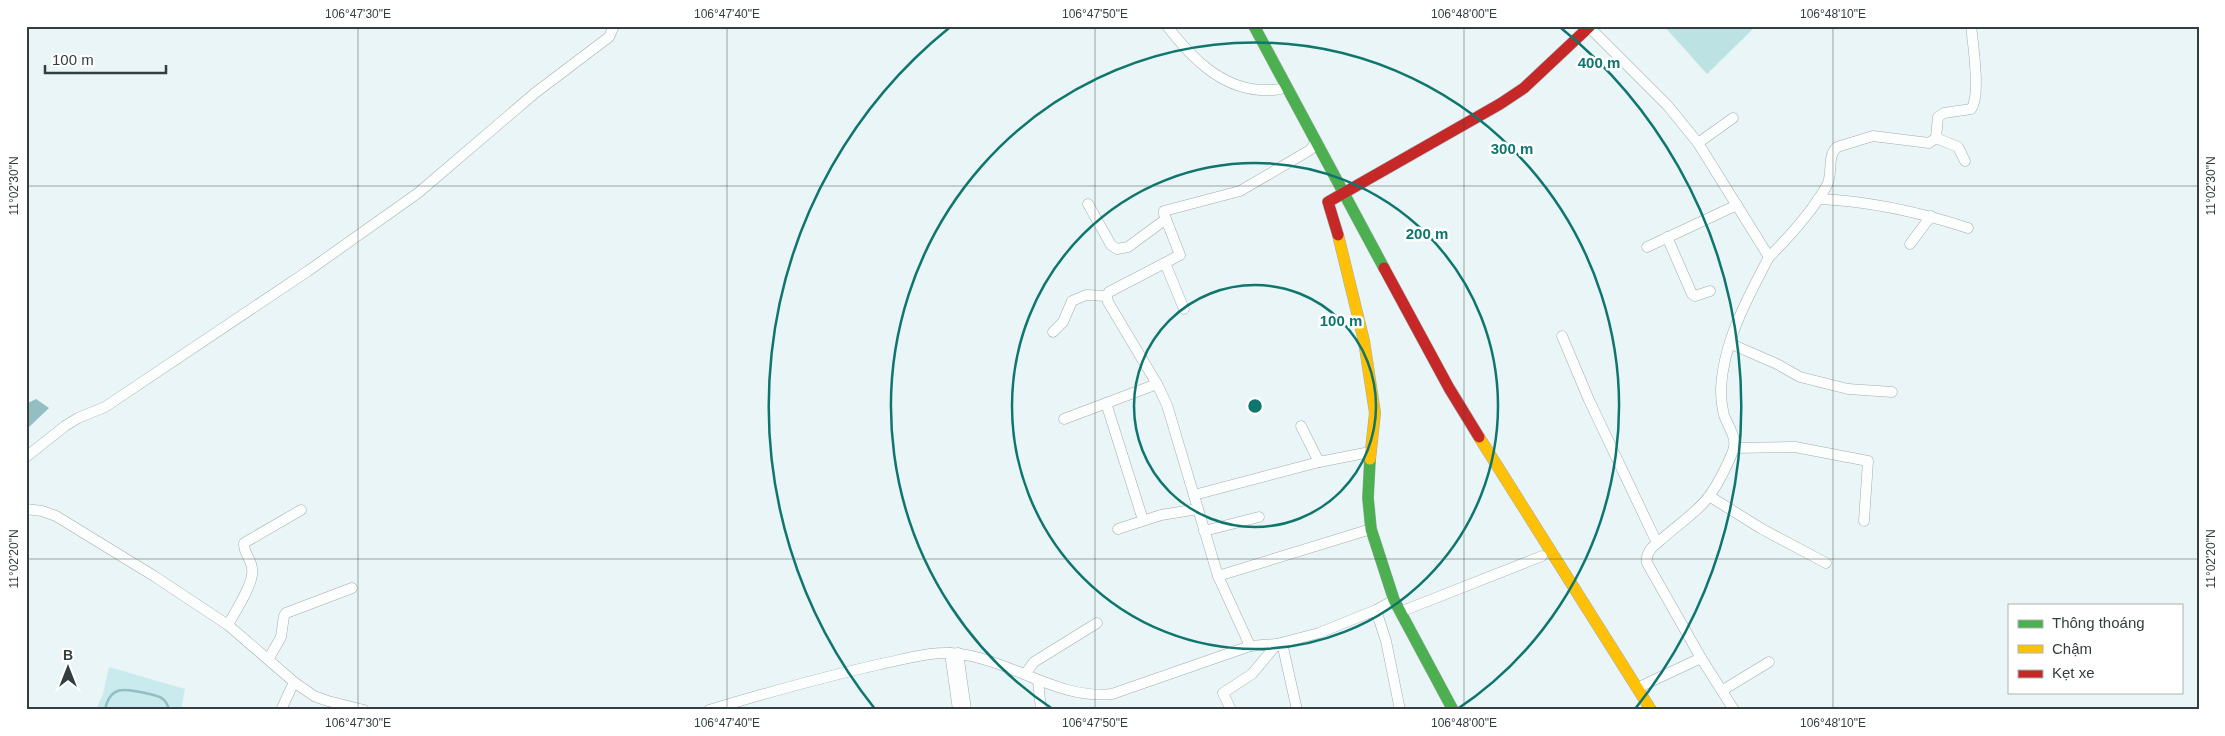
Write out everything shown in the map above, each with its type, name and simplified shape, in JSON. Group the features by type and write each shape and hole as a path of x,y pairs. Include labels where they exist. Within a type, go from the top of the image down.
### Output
{"main road":[{"path":"1243,26 1282,89 1313,146 1441,393 1542,556 1641,710"},
{"path":"1254,26 1282,89"},
{"path":"1453,710 1394,600 1371,528 1368,498 1370,452 1375,413 1364,341 1346,263 1328,202 1524,88 1589,27"},
{"path":"1339,195 1474,430 1651,710"}],"street":[{"path":"26,457 65,426 78,418 105,407 308,271 421,191 535,93 609,37 614,26"},
{"path":"1167,26 1192,56 1232,84 1242,88 1282,89"},
{"path":"1936,138 1938,117 1944,114 1967,111 1975,102 1971,26"},
{"path":"1589,27 1668,106 1698,143 1769,257"},
{"path":"1698,143 1733,118"},
{"path":"1734,710 1701,658 1646,563 1647,554 1709,496 1734,448 1732,431 1724,415 1721,390 1725,364 1731,344 1751,290 1769,257 1786,240 1818,199 1829,181 1832,156 1837,147 1873,136 1928,143 1936,138"},
{"path":"1936,138 1958,147 1965,161"},
{"path":"1250,646 1218,576 1171,416 1158,384 1108,302 1107,296 1109,292 1180,255 1164,211 1240,191 1313,146"},
{"path":"1818,199 1851,200 1931,216 1968,228"},
{"path":"1088,204 1111,245 1117,249 1128,247 1166,219"},
{"path":"1648,247 1737,205"},
{"path":"1910,244 1931,216"},
{"path":"1667,237 1692,294 1699,296 1710,291"},
{"path":"1165,263 1184,309"},
{"path":"1053,332 1063,322 1072,301 1086,295 1107,296"},
{"path":"1562,336 1589,400 1657,543"},
{"path":"1731,344 1777,364 1800,377 1848,389 1892,392"},
{"path":"1064,419 1158,384"},
{"path":"1106,403 1143,520"},
{"path":"1301,426 1319,462"},
{"path":"1734,448 1795,447 1868,461 1864,521"},
{"path":"1194,495 1319,462 1370,452"},
{"path":"1709,496 1762,529 1826,563"},
{"path":"26,508 56,516 154,576 228,625 269,658 294,682 314,696 364,710"},
{"path":"1118,529 1143,520 1198,509"},
{"path":"228,625 253,578 250,559 244,549 244,543 301,510"},
{"path":"1204,531 1259,517"},
{"path":"1218,576 1371,528"},
{"path":"1400,612 1542,556"},
{"path":"269,658 276,649 281,637 286,613 352,588"},
{"path":"709,710 740,705 860,669 923,655 954,653 992,661 1038,680 1097,696 1112,694 1250,646 1280,643 1319,633 1376,610 1394,600"},
{"path":"1376,610 1386,641 1400,710"},
{"path":"1025,674 1034,662 1097,624"},
{"path":"1231,710 1223,693 1252,674 1280,643"},
{"path":"1280,643 1297,710"},
{"path":"954,653 958,710"},
{"path":"954,653 966,710"},
{"path":"1637,688 1701,658"},
{"path":"1723,690 1769,662"},
{"path":"1038,680 1041,710"},
{"path":"281,710 294,682"}],"shaded area":[{"path":"1664,26 1756,26 1707,74"},
{"path":"36,399 49,408 27,429 26,404"},
{"path":"109,667 185,689 181,710 96,710 103,694"}],"waterway":[{"path":"105,710 111,696 120,690 160,697 166,702 169,710"}],"traffic: fast":[{"path":"1254,26 1384,268"},
{"path":"1370,459 1368,498 1371,529 1394,600 1453,710"}],"traffic: slow":[{"path":"1338,235 1364,341 1375,413 1370,459"},
{"path":"1479,437 1651,710"}],"traffic: jam":[{"path":"1338,235 1328,202 1500,104 1524,88 1590,26"},
{"path":"1384,268 1449,388 1479,437"}]}
